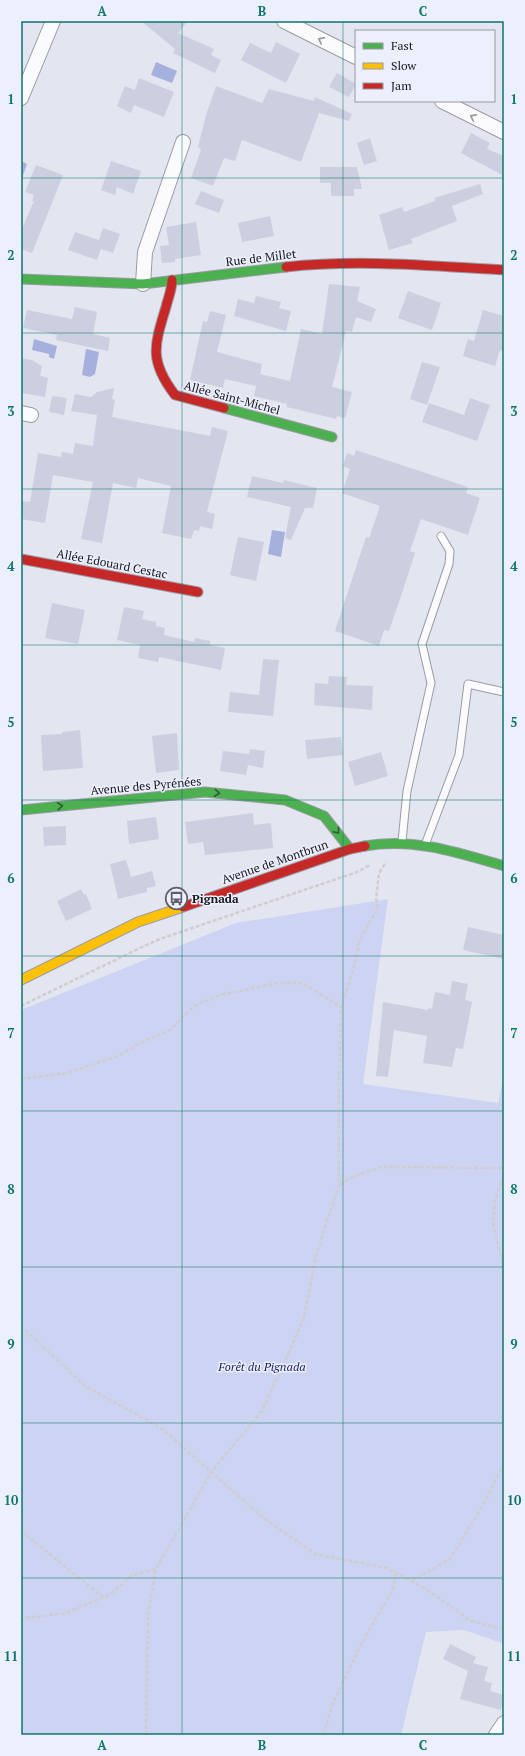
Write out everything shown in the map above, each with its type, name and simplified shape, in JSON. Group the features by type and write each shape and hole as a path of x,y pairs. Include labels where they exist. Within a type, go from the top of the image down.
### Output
{"street":[{"path":"21,98 53,21"},
{"path":"284,21 355,56"},
{"path":"444,102 504,132"},
{"path":"143,284 145,252 183,142"},
{"name":"Rue de Millet","path":"21,279 143,284 316,264 387,263 504,270"},
{"name":"Allée Saint-Michel","path":"172,280 172,292 164,313 154,354 157,368 164,382 175,395 332,437"},
{"name":"Allée Edouard Cestac","path":"21,558 198,592"},
{"name":"Avenue des Pyrénées","path":"21,810 205,792 285,800 324,816 350,849"},
{"name":"Avenue de Montbrun","path":"21,980 138,922 350,849 382,843 425,846 504,866"},
{"path":"496,1735 504,1723"}],"lane":[{"path":"402,844 407,791 430,683 422,644 449,564 450,551 441,536"},
{"path":"425,846 459,755 468,684 504,692"}],"path":[{"path":"146,1735 148,1614 156,1569 212,1471 262,1411 303,1321 317,1252 339,1185 339,1076 341,1007 354,967 359,943 370,921 376,913 378,903 376,899 379,873 385,865 386,858"},
{"path":"21,1006 142,947 357,872 373,862"},
{"path":"21,1079 67,1073 118,1056 140,1043 170,1030 194,1006 220,995 277,983 302,983 341,1007"},
{"path":"339,1185 350,1178 381,1167 504,1168"},
{"path":"504,1177 497,1191 494,1208 494,1228 503,1263 504,1274"},
{"path":"21,1326 85,1386 162,1428 265,1519 315,1554 387,1568 426,1589 472,1621 504,1629"},
{"path":"412,1582 450,1559 482,1506 504,1464"},
{"path":"21,1531 103,1597"},
{"path":"21,1622 25,1618 66,1613 111,1594 131,1576 156,1569"},
{"path":"323,1735 333,1703 361,1644 392,1591 396,1573"}],"green space":[{"name":"Forêt du Pignada","path":"388,899 363,1084 498,1103 504,1075 504,1644 464,1630 426,1632 401,1735 21,1735 21,1010 236,923"}],"shaded area":[{"path":"156,62 177,71 172,83 151,75"},
{"path":"21,161 27,164 21,181"},
{"path":"34,339 57,346 54,359 49,357 49,354 32,350"},
{"path":"86,349 99,352 95,374 90,377 82,375"},
{"path":"272,530 285,532 281,557 268,554"}],"building":[{"path":"141,21 188,21 178,33 214,49 211,55 221,60 215,73 173,53 175,49"},
{"path":"276,42 300,54 286,83 241,60 250,43 271,53"},
{"path":"337,73 355,83 349,97 329,87"},
{"path":"139,78 174,92 164,117 134,105 131,113 117,106 125,86 135,90"},
{"path":"216,86 262,103 269,89 314,101 315,97 352,114 349,121 319,113 301,162 242,140 235,161 224,158 213,186 191,178 201,150 198,147 206,115"},
{"path":"471,133 490,143 487,149 504,156 504,176 461,153"},
{"path":"370,138 377,161 364,165 357,143"},
{"path":"111,161 141,171 133,194 117,187 115,195 101,190"},
{"path":"36,165 63,175 32,253 21,249 21,231 34,201 32,201 34,195 25,192"},
{"path":"320,167 357,167 362,189 354,189 354,196 331,196 331,183 320,183"},
{"path":"480,184 483,194 452,206 457,221 411,239 413,243 389,250 379,215 402,207 404,212 435,201 434,198"},
{"path":"201,191 224,200 219,213 195,204"},
{"path":"270,216 274,236 242,242 238,223"},
{"path":"196,222 201,255 175,259 175,262 162,263 160,246 169,245 166,227"},
{"path":"103,228 120,234 113,253 101,249 97,260 68,250 75,232 99,240"},
{"path":"329,284 360,287 357,301 376,309 371,322 356,317 352,332 346,331 332,387 352,392 345,418 337,416 336,419 287,407 287,404 254,396 256,386 225,379 223,388 190,380 203,321 207,322 210,311 226,315 217,352 262,364 260,374 290,381 301,329 322,334"},
{"path":"408,291 441,303 432,330 398,318"},
{"path":"256,296 281,302 279,308 291,311 286,331 234,316 238,299 254,303"},
{"path":"75,307 97,312 93,334 110,338 108,351 56,340 57,335 23,328 27,310 72,319"},
{"path":"483,310 504,316 504,351 500,350 495,366 463,356 468,339 474,341"},
{"path":"21,358 32,360 42,366 40,376 48,378 45,397 21,393"},
{"path":"422,362 440,367 427,405 410,399"},
{"path":"114,388 112,399 115,400 112,417 210,436 212,427 228,431 207,512 215,514 212,529 200,526 199,531 194,530 191,539 162,533 171,486 138,478 136,488 113,483 102,543 81,539 93,482 53,475 45,523 21,519 21,501 30,502 38,453 61,457 62,452 73,454 75,443 93,446 97,415 71,411 75,394 91,397 97,392"},
{"path":"52,396 67,398 64,415 49,412"},
{"path":"470,398 490,405 477,441 422,422 429,403 464,415"},
{"path":"356,450 468,487 466,493 480,498 468,535 421,519 410,551 415,553 402,593 389,631 384,630 379,646 335,631 366,537 369,538 380,506 342,493 350,469 343,466 347,453 354,456"},
{"path":"252,476 283,483 284,480 317,488 313,508 305,508 291,540 285,538 291,507 247,497"},
{"path":"238,537 264,542 256,581 230,575"},
{"path":"52,603 85,610 78,644 45,638"},
{"path":"124,607 144,611 142,619 156,622 156,626 165,628 164,635 194,642 195,638 210,641 210,645 225,648 221,670 159,657 158,662 138,658 140,645 117,640"},
{"path":"263,659 279,660 273,716 228,712 230,692 259,695"},
{"path":"329,676 347,677 346,685 373,686 372,710 314,705 315,683 328,684"},
{"path":"80,730 83,768 43,771 41,735 62,734 62,732"},
{"path":"177,733 179,770 156,773 152,736"},
{"path":"341,737 343,755 307,759 305,740"},
{"path":"250,749 265,751 263,768 248,765 246,775 220,771 223,751 249,754"},
{"path":"381,752 388,776 355,786 348,762"},
{"path":"253,813 254,825 271,823 273,848 205,855 203,842 188,844 185,822"},
{"path":"156,817 159,839 129,844 127,821"},
{"path":"66,826 66,845 44,846 43,827"},
{"path":"126,860 131,877 152,871 156,886 147,888 147,892 118,899 110,864"},
{"path":"81,889 84,895 86,894 92,909 66,921 57,901"},
{"path":"468,927 504,935 504,959 463,950"},
{"path":"452,981 468,984 465,1000 472,1002 463,1049 456,1048 452,1067 423,1063 427,1036 394,1030 388,1077 376,1076 383,1002 428,1010 429,1008 432,1009 435,992 450,995"},
{"path":"450,1644 476,1657 473,1663 488,1667 484,1681 492,1683 490,1691 504,1695 501,1710 460,1699 468,1671 443,1659"}],"traffic: fast":[{"path":"21,279 143,284 286,267"},
{"path":"224,408 332,437"},
{"path":"21,810 205,792 285,800 324,816 350,849"},
{"path":"365,846 383,844 418,845 470,856 504,866"}],"traffic: slow":[{"path":"21,980 138,922 183,907"}],"traffic: jam":[{"path":"286,267 368,263 504,270"},
{"path":"172,280 171,291 157,343 156,353 161,372 175,395 224,408"},
{"path":"21,559 198,592"},
{"path":"183,907 350,849 365,846"}],"place":[{"name":"Pignada","path":"177,899"}]}
